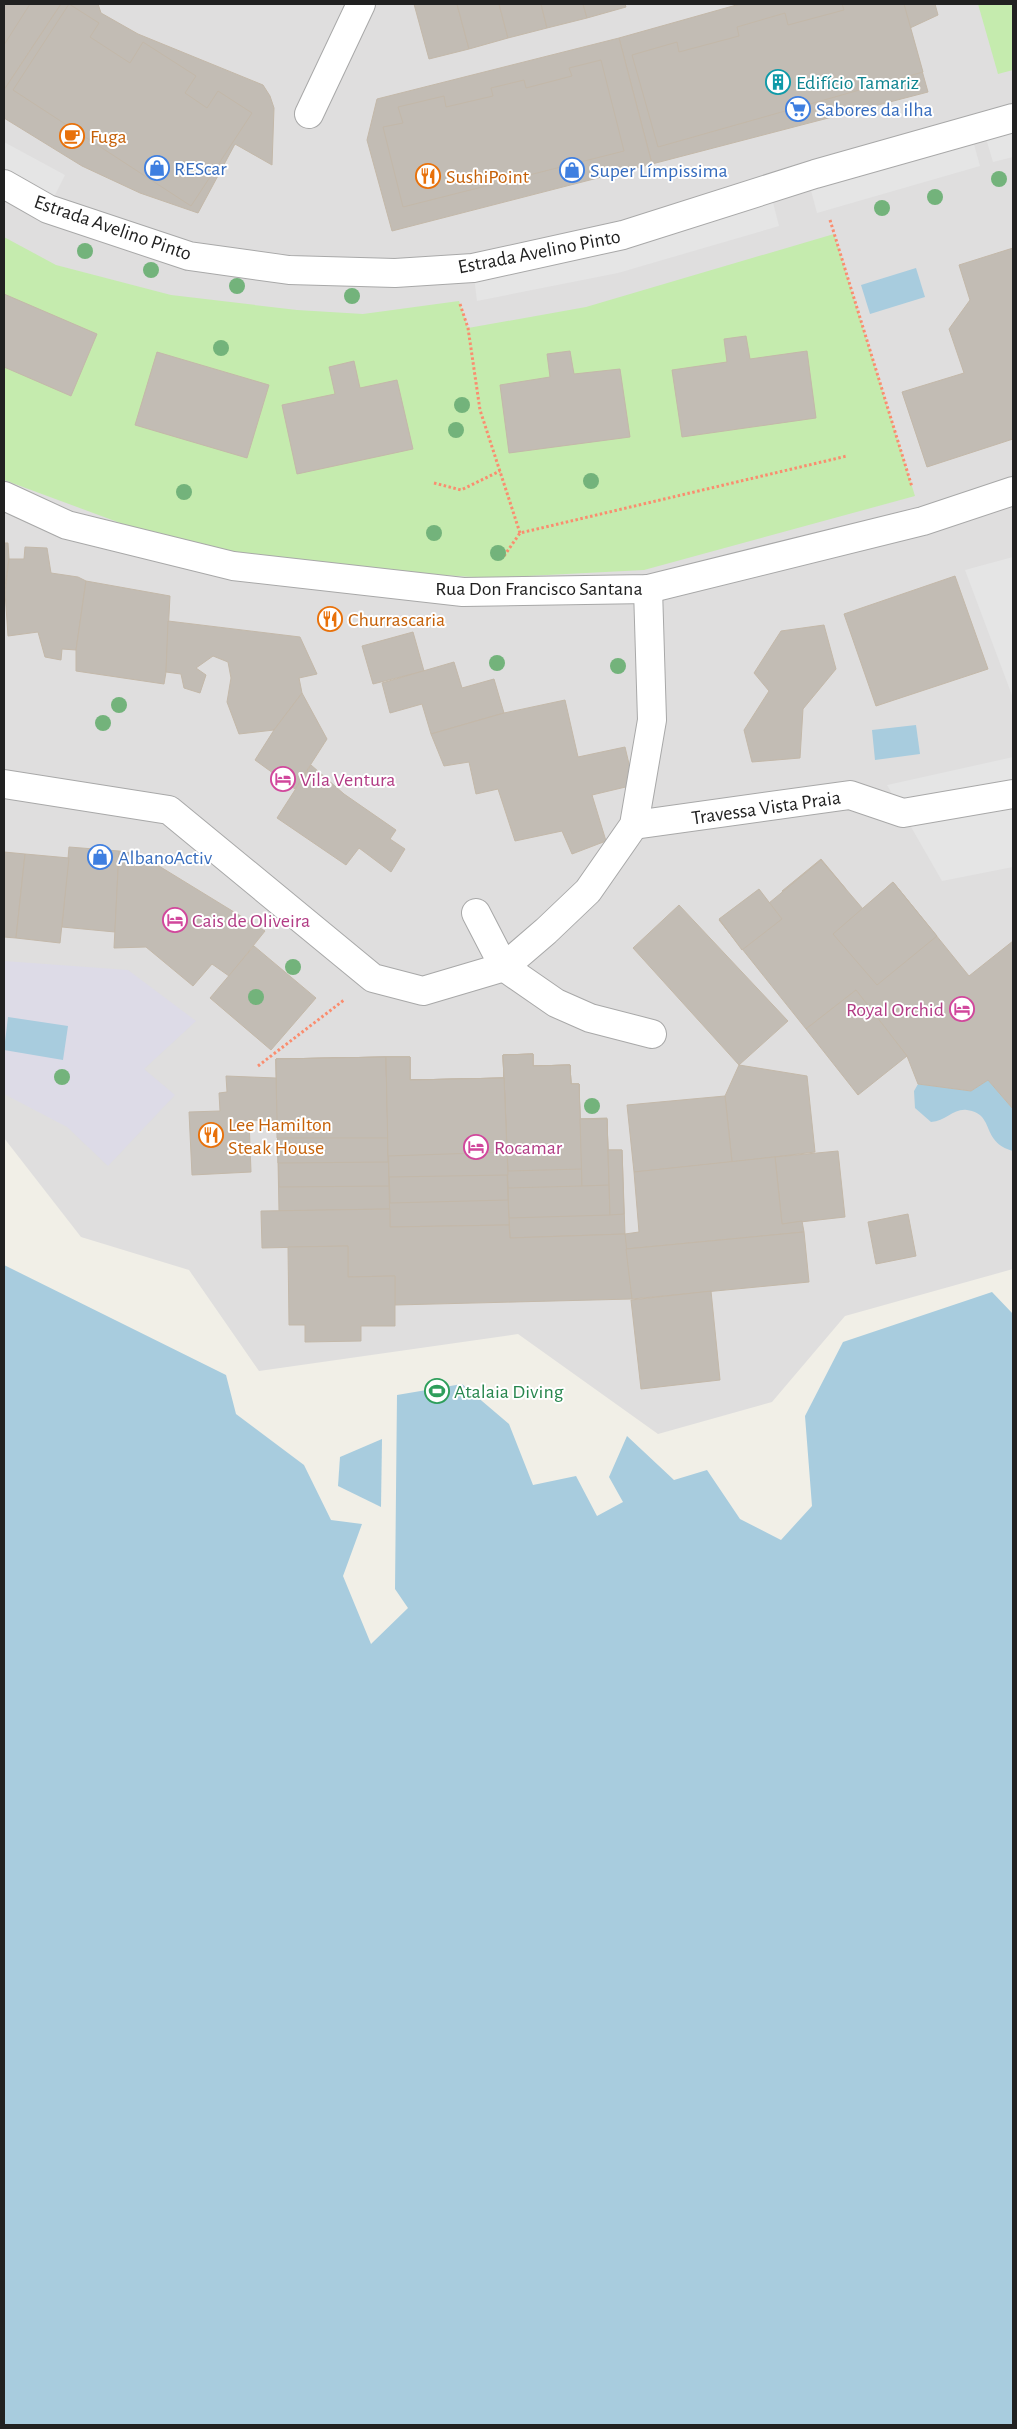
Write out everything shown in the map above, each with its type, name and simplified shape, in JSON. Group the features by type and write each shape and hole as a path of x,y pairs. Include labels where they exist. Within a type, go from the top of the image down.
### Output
{"street":[{"path":"309,114 361,4"},
{"name":"Estrada Avelino Pinto","path":"4,184 48,209 188,256 289,270 396,273 473,268 623,235 787,182 1013,118"},
{"name":"Rua Don Francisco Santana","path":"4,496 67,525 233,566 463,592 648,589 923,521 1013,491"},
{"path":"4,784 169,810 373,978 423,991 504,967 588,891 634,825 652,720 648,589"},
{"name":"Travessa Vista Praia","path":"634,825 850,795 903,813 1013,794"},
{"path":"476,913 504,967 556,1004 590,1018 652,1034"}],"path":[{"path":"830,220 923,521"},
{"path":"459,301 468,328 480,410 520,533"},
{"path":"463,592 489,578 520,533 847,456"},
{"path":"434,484 461,490 500,471"},
{"path":"258,1066 373,978"}],"shaded area":[{"path":"4,4 1008,4 1013,16 1013,1269 845,1316 772,1402 658,1434 518,1334 259,1371 189,1270 81,1237 4,1138"},
{"path":"1013,127 1013,157 993,162 985,135"},
{"path":"972,137 980,166 817,213 809,183"},
{"path":"4,142 65,175 52,201 4,172"},
{"path":"769,187 779,226 618,273 477,301 473,268"},
{"path":"1013,557 1013,698 965,570"},
{"path":"1013,757 1013,867 942,881 887,785"},
{"path":"4,961 128,970 196,1021 144,1069 175,1095 108,1166 67,1127 4,1094"}],"green space":[{"path":"978,4 1013,4 1013,70 998,74"},
{"path":"834,234 915,496 644,570 489,578 223,561 4,480 4,237 56,265 171,295 297,310 363,314 459,301 468,328 586,307"}],"water":[{"path":"916,268 925,297 870,314 861,285"},
{"path":"916,725 920,754 875,760 872,730"},
{"path":"8,1017 68,1026 63,1060 4,1050"},
{"path":"988,1080 1013,1109 1013,1151 1003,1147 996,1141 986,1122 976,1113 962,1110 931,1122 915,1108 914,1091 918,1084 971,1091"},
{"path":"4,1265 226,1375 236,1414 304,1465 331,1520 362,1524 343,1576 371,1644 408,1608 395,1589 397,1395 462,1384 509,1424 533,1485 576,1476 597,1516 623,1502 609,1477 627,1436 674,1480 707,1470 740,1519 781,1540 812,1506 805,1416 843,1342 992,1292 1013,1314 1013,2425 4,2425"},
{"path":"382,1439 381,1507 338,1486 340,1457"}],"building":[{"path":"4,4 61,4 4,90"},
{"path":"4,4 30,4 4,45"},
{"path":"61,4 98,4 101,13 138,34 263,85 270,96 274,108 272,165 235,144 198,213 140,193 82,166 4,118 4,90"},
{"path":"69,4 99,23 90,37 130,63 143,42 196,76 185,93 207,108 218,91 252,113 191,206 13,90"},
{"path":"414,4 457,4 469,49 429,59"},
{"path":"457,4 499,4 508,38 469,49"},
{"path":"499,4 541,4 547,28 508,38"},
{"path":"541,4 583,4 587,18 547,28"},
{"path":"583,4 625,4 626,7 587,18"},
{"name":"Edifício Tamariz","path":"740,4 935,4 938,15 910,28 928,92 652,164 619,38"},
{"name":"Edifício Tamariz","path":"842,4 904,4 923,72 658,147 632,55 677,42 679,52 739,36 737,27 785,13 788,25 844,10"},
{"path":"619,38 652,164 392,231 367,140 377,99"},
{"path":"601,60 624,151 403,207 383,127 403,123 398,107 444,96 446,107 493,96 491,88 524,80 526,88 572,76 569,68"},
{"path":"1013,248 1013,439 927,467 902,392 964,373 949,329 970,300 959,265"},
{"path":"4,294 97,334 71,396 4,367"},
{"path":"746,336 750,359 807,351 816,418 682,437 672,370 727,362 724,339"},
{"path":"570,351 574,374 620,369 630,437 509,453 500,385 550,377 547,354"},
{"path":"157,352 269,385 247,458 135,425"},
{"path":"354,361 360,388 397,380 413,449 297,474 282,405 335,394 329,367"},
{"path":"4,543 8,543 9,559 4,593"},
{"path":"25,547 47,548 51,573 78,577 86,581 76,650 62,649 61,660 45,657 38,632 8,636 5,592 9,559 24,559"},
{"path":"955,576 988,669 876,706 844,614"},
{"path":"86,581 170,596 164,684 76,671 76,650"},
{"path":"168,621 300,637 317,674 299,678 302,693 274,730 239,734 227,702 231,678 228,662 213,656 196,668 206,675 200,693 184,688 181,674 166,672"},
{"path":"824,625 836,669 803,709 800,758 752,762 744,730 769,691 754,673 781,631"},
{"path":"413,632 424,671 373,684 362,646"},
{"path":"454,662 462,688 494,679 504,713 431,734 422,704 390,713 382,683"},
{"path":"302,693 327,739 295,789 255,760 274,730"},
{"path":"565,700 578,757 625,747 634,785 592,795 606,841 572,854 562,831 515,841 498,789 476,794 469,762 444,766 431,734 504,713"},
{"path":"311,765 344,794 396,830 390,839 405,849 391,872 359,848 346,865 277,818"},
{"path":"69,847 119,851 115,932 62,927"},
{"path":"119,851 141,855 265,931 229,976 212,964 193,986 146,947 114,948"},
{"path":"4,852 25,854 16,938 4,937"},
{"path":"25,854 69,858 60,943 16,938"},
{"path":"821,859 846,889 807,921 782,891"},
{"path":"821,860 863,909 893,882 969,976 1013,941 1013,1109 988,1080 971,1091 918,1084 907,1056 856,990 806,1029 719,920 759,890 769,903"},
{"path":"893,882 937,936 877,985 833,934"},
{"path":"759,889 782,919 742,950 719,919"},
{"path":"679,905 788,1021 739,1065 633,948"},
{"path":"254,946 316,998 271,1050 210,998"},
{"path":"856,990 907,1056 858,1095 806,1029"},
{"path":"533,1054 533,1066 570,1065 571,1084 579,1084 580,1119 607,1118 608,1150 622,1150 625,1234 510,1238 503,1055"},
{"path":"533,1054 533,1066 570,1065 571,1084 579,1084 580,1119 607,1119 610,1215 509,1218 503,1055"},
{"path":"533,1054 533,1066 570,1065 571,1084 579,1084 582,1186 508,1188 503,1055"},
{"path":"533,1054 533,1066 570,1065 571,1084 579,1084 582,1169 508,1171 503,1055"},
{"path":"386,1057 390,1209 279,1211 276,1059"},
{"path":"386,1057 410,1057 410,1080 504,1078 509,1225 390,1227"},
{"path":"386,1057 389,1186 279,1187 276,1059"},
{"path":"386,1057 388,1162 278,1163 276,1059"},
{"path":"386,1057 388,1138 277,1138 276,1059"},
{"path":"386,1057 410,1057 410,1080 504,1078 508,1200 390,1203"},
{"path":"386,1057 410,1057 410,1080 504,1078 508,1175 389,1177"},
{"path":"386,1057 410,1057 410,1080 504,1078 507,1152 388,1156"},
{"path":"739,1065 807,1076 815,1152 732,1162 725,1096"},
{"path":"226,1076 276,1078 277,1121 249,1120 251,1172 192,1175 189,1112 220,1111 219,1093 227,1092"},
{"path":"725,1096 732,1162 634,1172 627,1105"},
{"path":"580,1119 607,1119 609,1185 582,1186"},
{"path":"608,1150 622,1150 624,1214 610,1215"},
{"path":"838,1151 845,1217 782,1224 775,1157"},
{"path":"775,1157 782,1224 802,1221 804,1232 626,1249 625,1234 639,1232 634,1172"},
{"path":"390,1209 390,1227 509,1225 510,1238 625,1234 632,1299 395,1305 395,1276 348,1277 348,1246 262,1248 261,1211"},
{"path":"908,1214 916,1256 876,1264 868,1222"},
{"path":"804,1232 809,1282 632,1299 626,1249"},
{"path":"348,1246 348,1277 395,1276 395,1326 361,1326 361,1341 305,1342 305,1325 289,1325 288,1247"},
{"path":"711,1291 720,1380 641,1389 631,1300"}],"place":[{"name":"Edifício Tamariz","path":"778,82"},
{"name":"Sabores da ilha","path":"798,109"},
{"name":"Fuga","path":"72,136"},
{"name":"REScar","path":"157,168"},
{"name":"Super Límpissima","path":"572,170"},
{"name":"SushiPoint","path":"428,176"},
{"name":"Churrascaria","path":"330,619"},
{"name":"Vila Ventura","path":"283,779"},
{"name":"AlbanoActiv","path":"100,857"},
{"name":"Cais de Oliveira","path":"175,920"},
{"name":"Royal Orchid","path":"962,1009"},
{"name":"Lee Hamilton Steak House","path":"211,1135"},
{"name":"Rocamar","path":"476,1147"},
{"name":"Atalaia Diving","path":"437,1391"}]}
